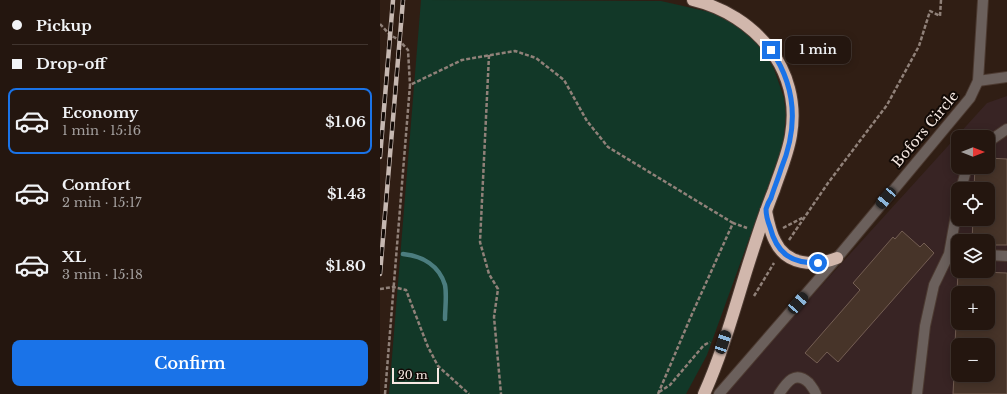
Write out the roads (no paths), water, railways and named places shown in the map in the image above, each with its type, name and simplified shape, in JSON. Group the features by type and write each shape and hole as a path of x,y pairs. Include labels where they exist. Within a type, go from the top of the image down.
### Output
{"highway":[{"path":"693,0 726,11 749,26 765,42 778,60 788,86 791,96 793,116 791,136 785,160 758,233 714,369 704,394"},
{"path":"766,210 772,234 777,245 781,251 789,257 802,263 826,262 837,258"}],"street":[{"name":"Bofors Circle","path":"719,394 837,258 970,98 978,81 983,0"},
{"path":"978,81 1007,77"},
{"path":"995,137 1007,129"},
{"path":"995,255 1007,256"},
{"path":"917,394 925,326 934,285 951,257"},
{"path":"778,394 786,383 793,378 799,377 814,388 816,394"}],"waterway":[{"path":"403,254 423,259 439,272 446,289 445,319"}],"railway":[{"path":"380,157 393,0"},
{"path":"380,274 403,0"}]}
